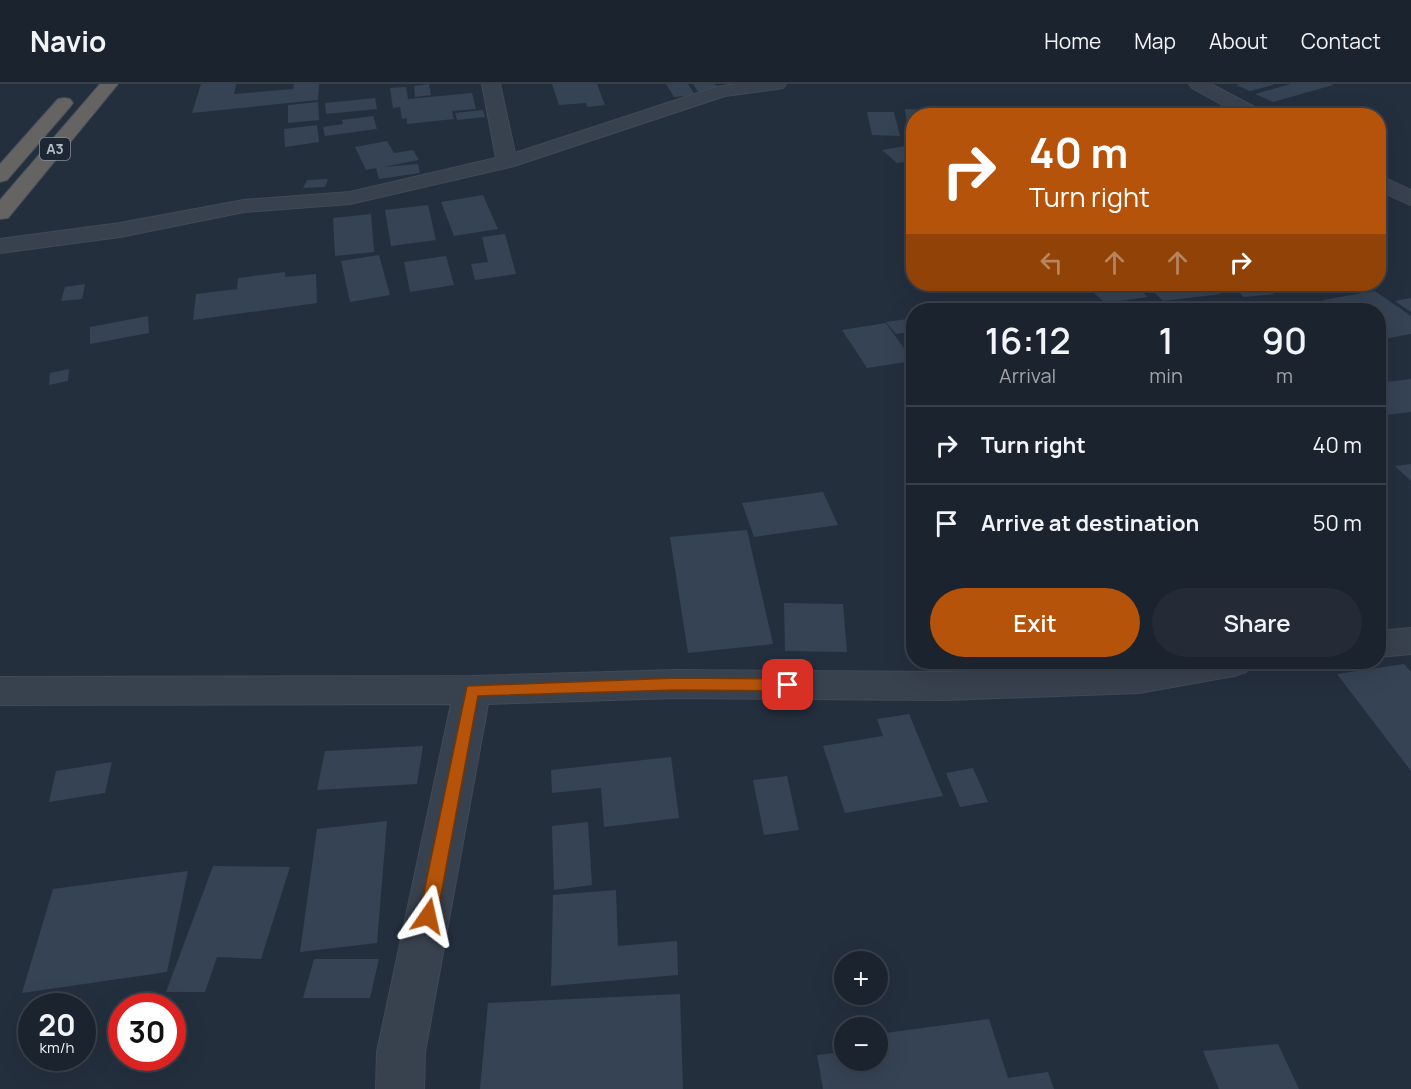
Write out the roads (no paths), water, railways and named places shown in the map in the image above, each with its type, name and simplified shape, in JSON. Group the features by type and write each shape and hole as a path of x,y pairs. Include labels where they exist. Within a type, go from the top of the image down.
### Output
{"highway":[{"name":"A3","path":"0,213 109,84"},
{"name":"A3","path":"0,176 74,92"}],"street":[{"path":"491,84 507,162"},
{"path":"0,246 120,230 244,206 350,198 507,162 722,92 777,84"},
{"path":"1198,84 1242,108"},
{"path":"1386,185 1411,199"},
{"path":"1386,643 1411,641"},
{"path":"0,692 472,690 676,684 945,686 1139,679 1195,669"},
{"path":"400,1089 401,1052 472,690"}]}
